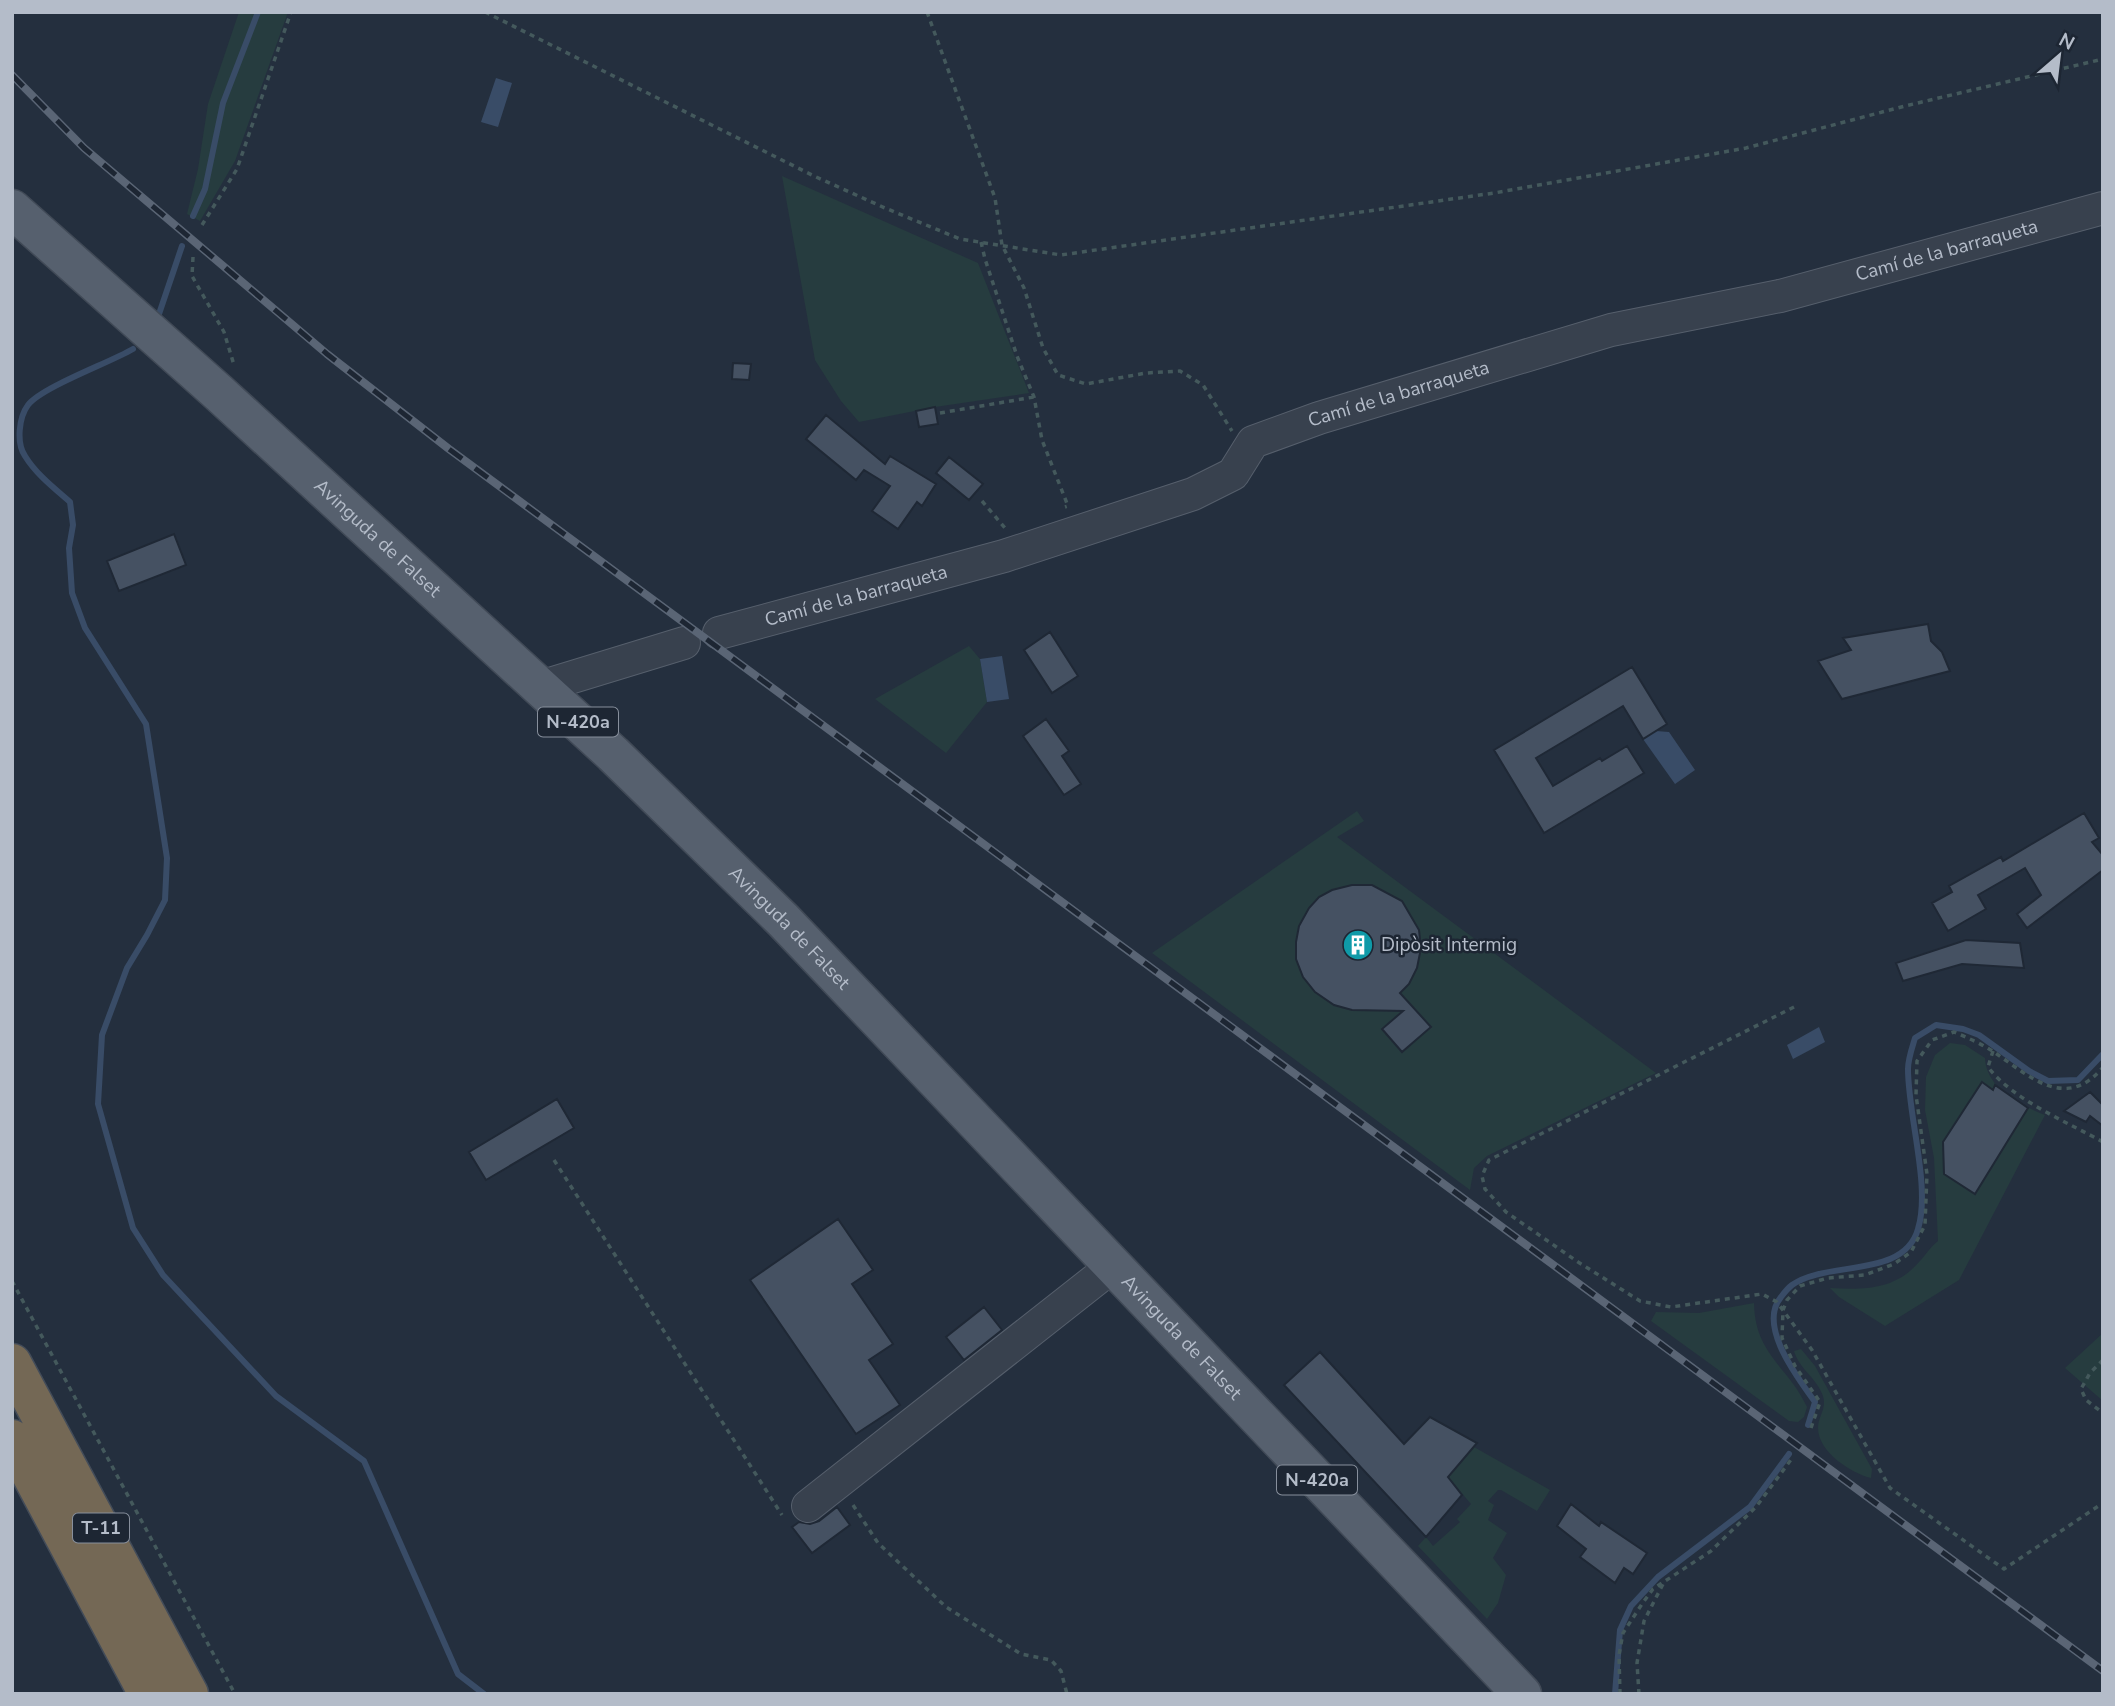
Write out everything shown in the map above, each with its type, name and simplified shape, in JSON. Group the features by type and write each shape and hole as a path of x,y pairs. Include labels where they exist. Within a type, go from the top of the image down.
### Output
{"highway":[{"name":"T-11","path":"12,1363 189,1694"},
{"name":"T-11","path":"12,1439 148,1694"}],"main road":[{"name":"Avinguda de Falset","path":"12,209 219,393 613,754 783,920 1522,1694"}],"street":[{"name":"Camí de la barraqueta","path":"719,633 1004,556 1193,494 1233,474 1253,442 1319,418 1611,331 1780,296 2103,208"},
{"path":"540,687 684,643"},
{"path":"808,1506 1113,1266"}],"path":[{"path":"202,225 237,169 291,12"},
{"path":"485,12 814,176 960,239 1061,255 1494,193 1746,148 1905,106 2103,59"},
{"path":"927,12 995,198 1002,245 1024,288 1043,348 1058,375 1087,384 1146,373 1180,371 1203,385 1246,453"},
{"path":"981,242 1017,356 1034,397 1042,440 1068,506 1055,511"},
{"path":"193,257 192,276 224,332 236,372 219,393"},
{"path":"940,413 1034,397"},
{"path":"982,501 1004,528 1017,524"},
{"path":"1794,1007 1489,1160 1482,1176 1485,1189 1506,1212 1640,1301 1671,1307 1762,1294 1777,1302 1812,1350 1890,1488 2004,1569 2103,1503"},
{"path":"1811,1428 1820,1402 1795,1366 1782,1338 1783,1310 1787,1300 1800,1286 1828,1278 1865,1275 1894,1264 1911,1252 1925,1225 1927,1174 1916,1095 1917,1061 1932,1040 1954,1032 1993,1051 2039,1083 2056,1089 2072,1089 2097,1074 2103,1067"},
{"path":"1993,1051 1988,1067 1998,1080 2103,1142"},
{"path":"554,1160 786,1520 808,1506"},
{"path":"12,1281 235,1694"},
{"path":"2103,1360 2090,1373 2081,1389 2087,1399 2103,1413"},
{"path":"1620,1694 1619,1656 1623,1633 1653,1589 1712,1551 1756,1507 1793,1457"},
{"path":"838,1483 878,1543 946,1607 1021,1654 1051,1660 1061,1671 1067,1694"},
{"path":"1639,1694 1637,1663 1644,1621 1664,1582"}],"green space":[{"path":"239,12 288,12 235,161 200,221 187,214 198,169 208,104"},
{"path":"782,176 978,263 1029,393 859,422 841,401 815,360"},
{"path":"969,646 980,659 987,702 946,753 875,699"},
{"path":"1357,811 1364,821 1337,837 1656,1073 1487,1156 1474,1168 1470,1190 1152,953"},
{"path":"1950,1043 1965,1045 1985,1058 1991,1078 1998,1087 2025,1106 2045,1115 1959,1280 1885,1326 1839,1297 1830,1288 1867,1288 1889,1283 1910,1271 1938,1241 1934,1158 1925,1110 1926,1077 1935,1055"},
{"path":"1754,1303 1756,1321 1766,1348 1807,1407 1804,1417 1798,1422 1789,1421 1651,1321 1656,1312 1699,1313"},
{"path":"2103,1333 2103,1401 2065,1368"},
{"path":"1801,1349 1815,1366 1872,1469 1871,1478 1845,1466 1823,1445 1818,1428 1824,1405 1823,1396 1796,1357 1794,1351"},
{"path":"1474,1447 1550,1490 1537,1511 1501,1490 1488,1501 1494,1505 1488,1520 1507,1533 1493,1558 1506,1575 1498,1603 1487,1619 1418,1546 1426,1537 1433,1546 1460,1522 1457,1519 1471,1504 1448,1477"}],"water":[{"path":"496,78 512,83 498,127 481,122"},
{"path":"1002,656 1009,699 987,702 980,659"},
{"path":"1656,731 1669,732 1695,770 1675,784 1643,739"},
{"path":"1819,1027 1825,1042 1793,1059 1787,1045"}],"building":[{"path":"733,363 751,364 749,380 732,379"},
{"path":"935,407 938,424 919,427 916,411"},
{"path":"826,415 885,464 890,456 936,484 922,506 917,502 898,529 872,511 890,486 864,470 856,480 806,439"},
{"path":"949,457 983,484 969,500 936,473"},
{"path":"174,534 186,565 119,591 107,561"},
{"path":"1928,624 1931,641 1942,652 1950,671 1842,699 1818,661 1851,650 1843,638"},
{"path":"1050,632 1078,676 1052,693 1024,650"},
{"path":"1632,667 1667,724 1643,739 1623,706 1536,758 1553,786 1600,758 1602,761 1627,746 1644,773 1544,833 1494,750"},
{"path":"1046,719 1069,751 1062,756 1081,784 1064,795 1023,736"},
{"path":"2084,813 2099,838 2092,842 2103,855 2103,870 2027,928 2017,914 2041,895 2025,868 1978,895 1986,909 1948,931 1932,903 1952,892 1949,886 2001,857 2003,861"},
{"name":"Dipòsit Intermig","path":"1352,885 1372,885 1402,901 1419,930 1421,948 1417,968 1409,984 1400,993 1431,1027 1402,1052 1382,1029 1403,1011 1352,1010 1334,1005 1315,992 1303,977 1296,959 1299,926 1309,908 1319,897 1332,890"},
{"path":"1966,940 2020,943 2024,968 1962,964 1903,981 1896,963"},
{"path":"1982,1082 1993,1090 1995,1085 2028,1108 1975,1194 1944,1174 1943,1142"},
{"path":"2090,1092 2103,1105 2103,1126 2090,1116 2086,1122 2064,1111"},
{"path":"557,1099 574,1128 486,1180 469,1152"},
{"path":"838,1219 873,1270 852,1284 893,1344 869,1360 900,1405 856,1434 750,1280"},
{"path":"984,1307 1002,1330 964,1360 946,1337"},
{"path":"1320,1352 1404,1444 1430,1417 1477,1443 1448,1477 1462,1495 1426,1537 1284,1385"},
{"path":"1571,1504 1599,1526 1601,1522 1647,1553 1633,1574 1624,1568 1615,1583 1580,1557 1586,1549 1557,1526"},
{"path":"837,1507 850,1525 812,1553 792,1527 799,1522 810,1524 819,1521"}],"waterway":[{"path":"193,216 205,189 223,103 258,12"},
{"path":"159,314 182,246"},
{"path":"133,349 61,383 36,398 25,410 20,430 20,444 29,463 70,502 73,525 69,548 72,593 85,628 146,724 167,858 165,900 127,968 102,1035 98,1104 133,1228 163,1275 276,1396 364,1461 458,1674 484,1694"},
{"path":"1808,1425 1815,1402 1783,1351 1774,1322 1775,1309 1789,1288 1807,1277 1881,1262 1910,1245 1918,1229 1922,1193 1908,1069 1915,1038 1936,1025 1963,1029 1979,1035 2029,1071 2048,1081 2078,1080 2103,1054"},
{"path":"1615,1694 1620,1630 1631,1606 1658,1577 1750,1507 1789,1454"}],"railway":[{"path":"12,75 84,148 327,354 449,449 2103,1671"}],"place":[{"name":"Dipòsit Intermig","path":"1358,945"}]}
